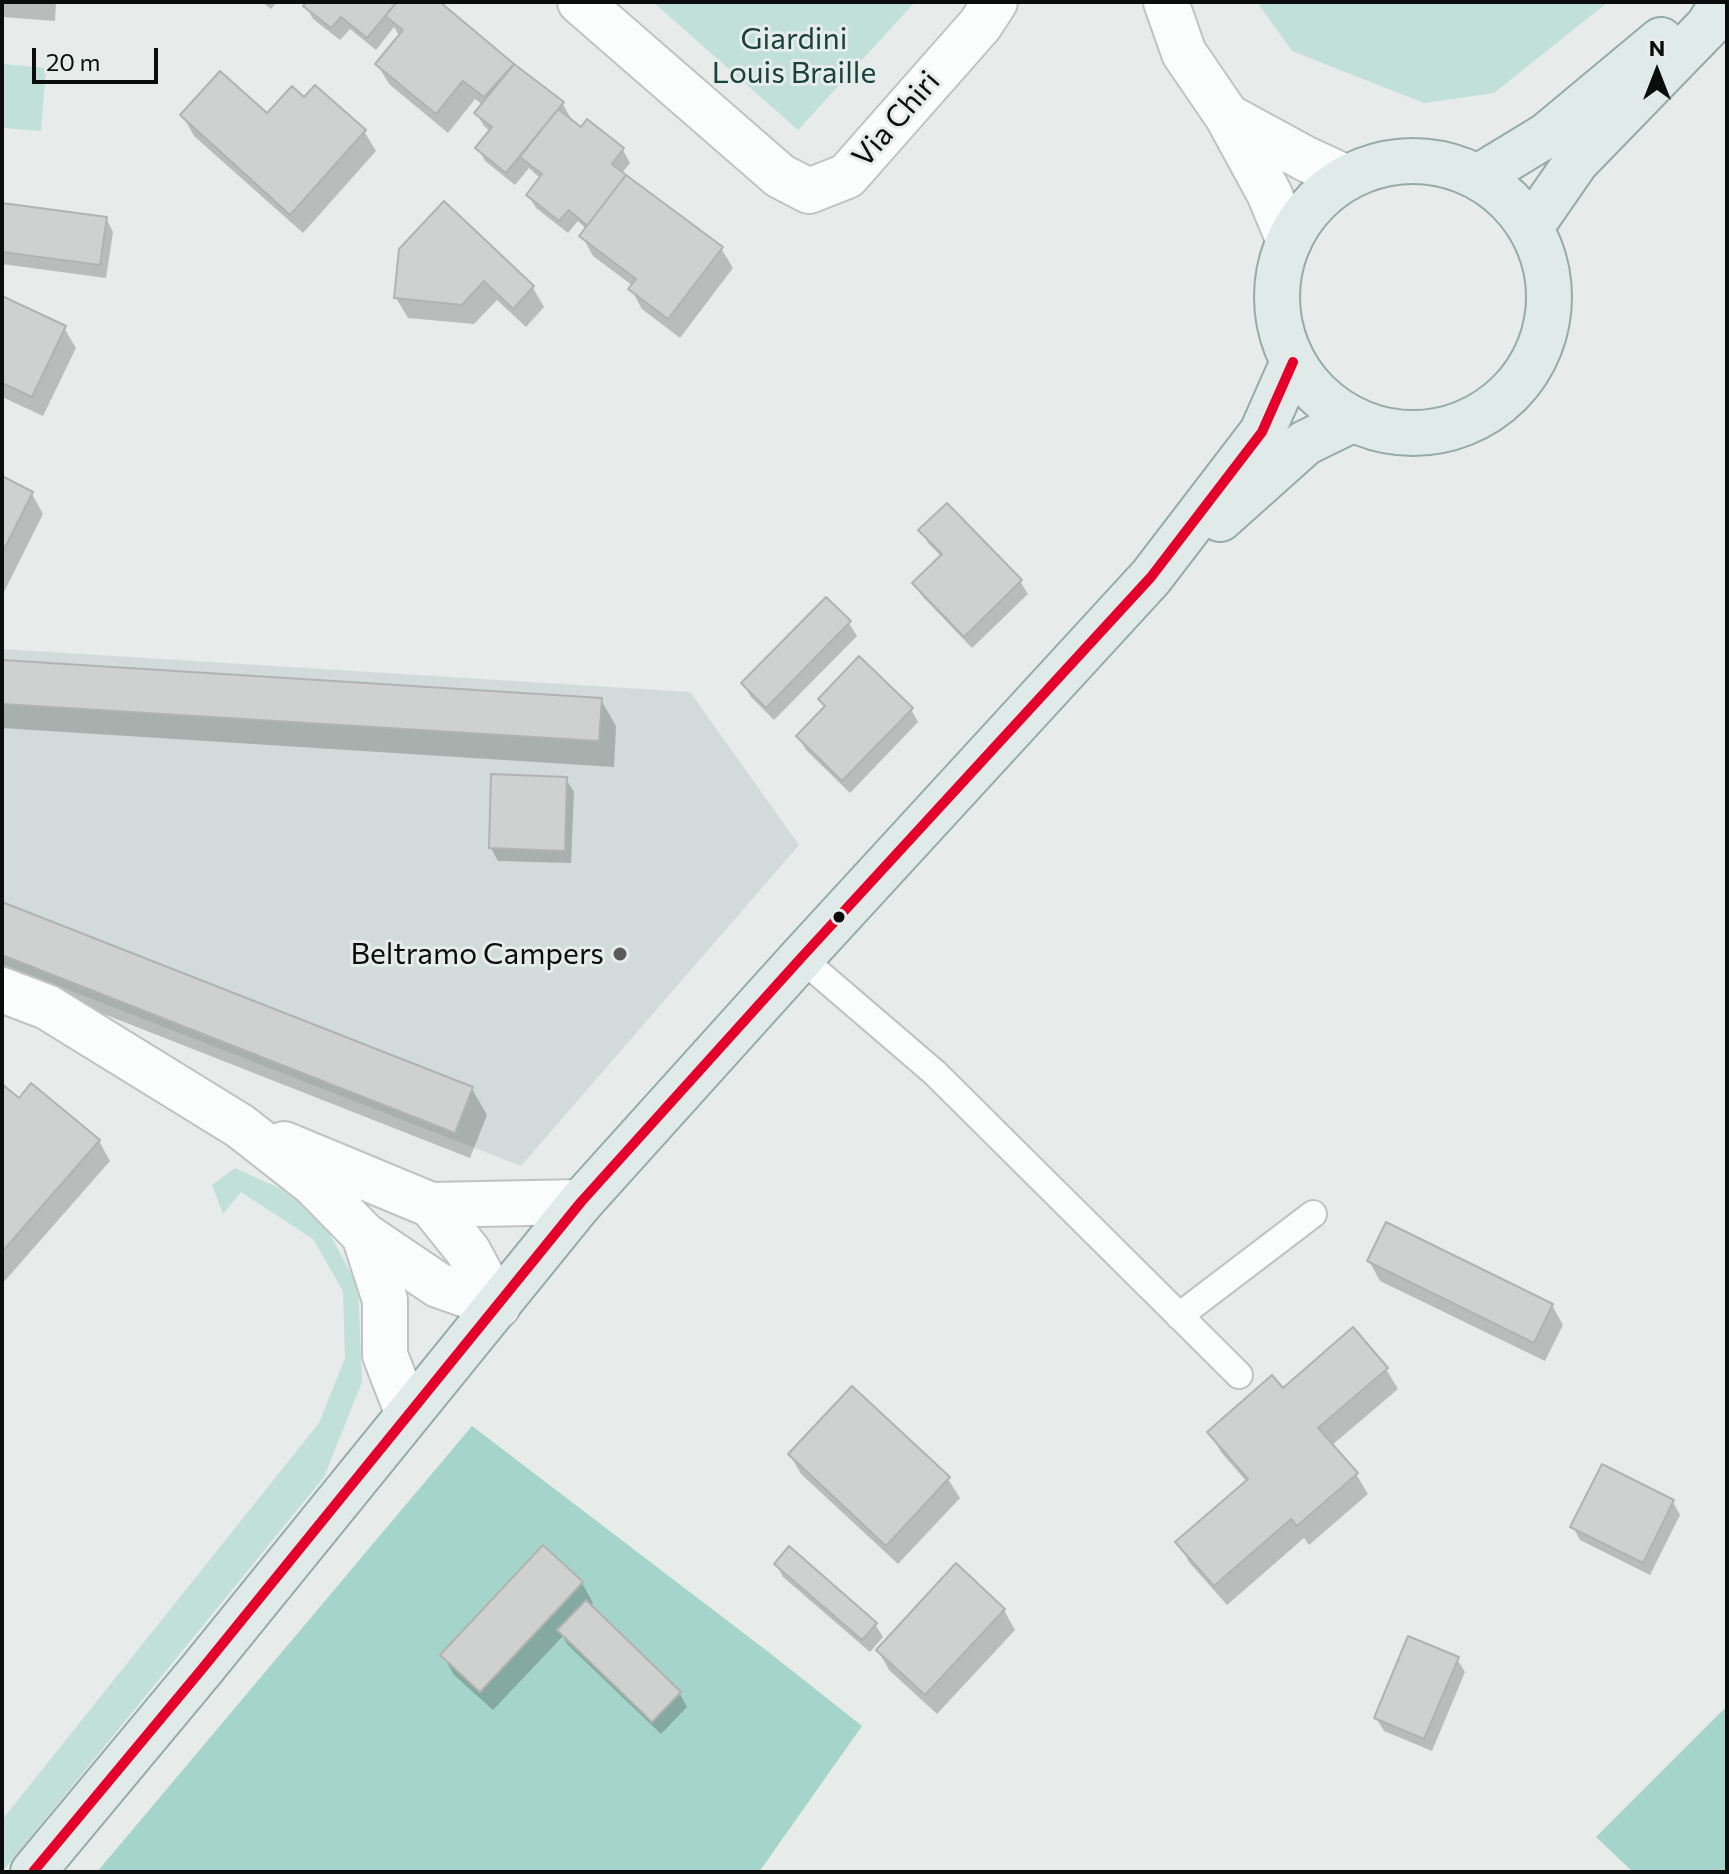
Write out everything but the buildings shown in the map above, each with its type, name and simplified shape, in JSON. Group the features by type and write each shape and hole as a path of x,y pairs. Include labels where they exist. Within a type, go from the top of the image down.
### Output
{"main road":[{"path":"1478,177 1547,135 1706,2"},
{"path":"1531,227 1576,162 1708,26 1723,2"},
{"path":"1399,161 1426,161 1453,166 1478,177 1508,198 1531,227 1545,261 1550,286 1550,312 1542,344 1527,373 1506,398 1479,417 1448,429 1416,434 1383,430 1352,420 1318,396 1293,362 1279,323 1277,281 1289,241 1313,205 1347,178 1372,167 1399,161"},
{"path":"33,1872 581,1202 1151,577 1262,432 1293,362"},
{"path":"1151,577 1305,443 1352,420"}],"street":[{"name":"Via Chiri","path":"580,2 780,176 809,191 847,176 994,10"},
{"path":"1166,2 1184,53 1227,116 1269,193 1289,241"},
{"path":"1227,116 1347,178"},
{"path":"2,990 47,1007 240,1126 314,1184 364,1235 438,1285 498,1306"},
{"path":"240,1126 431,1205 581,1202"},
{"path":"431,1205 468,1251 498,1306"},
{"path":"364,1235 385,1300 385,1355 408,1414"}],"lane":[{"path":"801,958 935,1073 1239,1375"},
{"path":"1179,1316 1313,1214"}],"shaded area":[{"path":"2,649 690,692 799,845 521,1166 2,964"}],"green space":[{"name":"Giardini Louis Braille","path":"653,2 915,2 798,130"},
{"path":"1257,2 1608,2 1494,93 1424,103 1292,51"},
{"path":"2,64 46,68 41,131 2,128"},
{"path":"235,1168 279,1188 321,1218 358,1286 362,1382 324,1477 2,1872 2,1820 319,1423 345,1358 343,1291 313,1239 241,1192 223,1214 212,1185"},
{"path":"472,1426 862,1726 759,1872 97,1872"},
{"path":"1727,1706 1727,1872 1633,1872 1596,1837"}],"transit line":[{"path":"33,1872 581,1202 1151,577 1262,432 1293,362"}],"place":[{"name":"Beltramo Campers","path":"620,954"}]}
